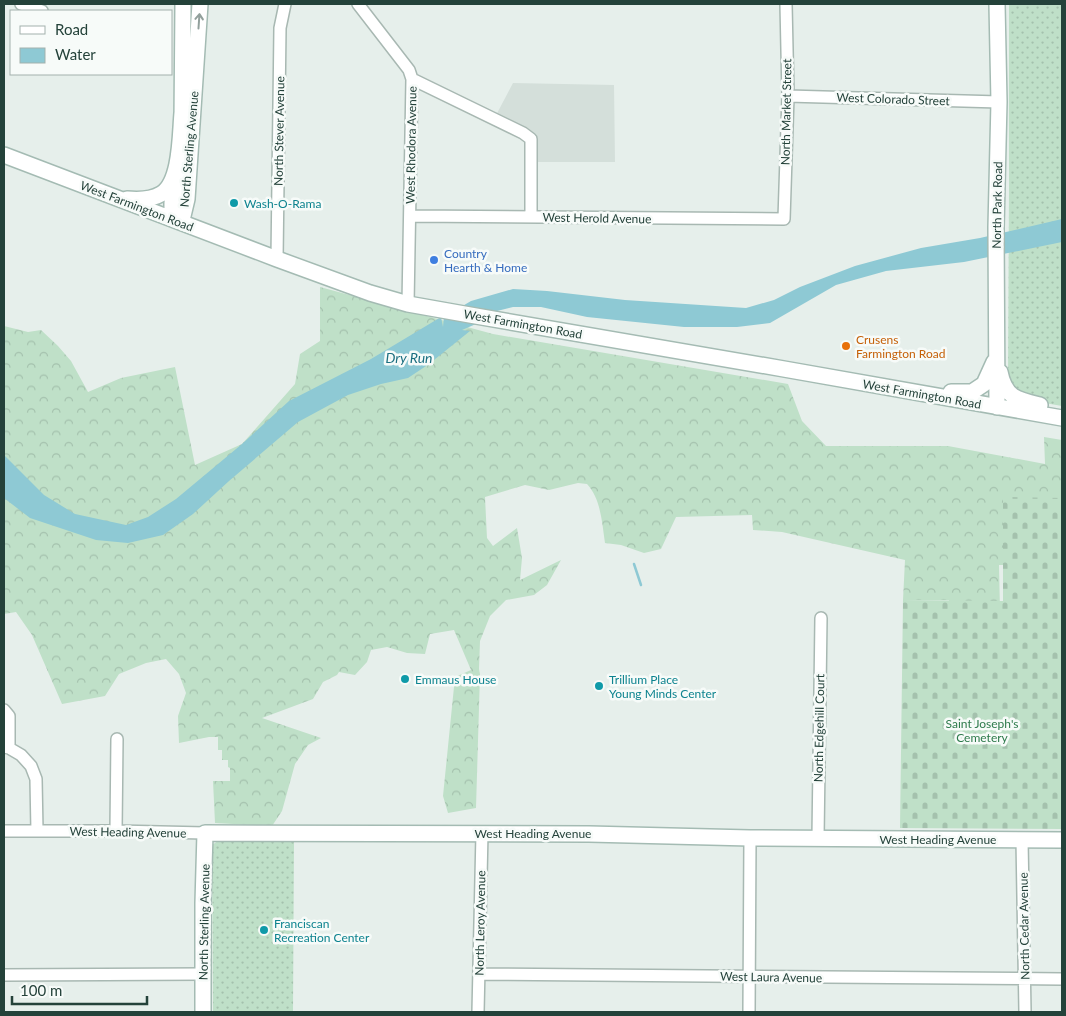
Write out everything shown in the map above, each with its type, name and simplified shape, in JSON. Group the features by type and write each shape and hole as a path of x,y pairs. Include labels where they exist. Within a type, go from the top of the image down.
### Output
{"main road":[{"name":"North Sterling Avenue","path":"183,4 183,56 183,111 180,174 172,203 172,219 183,216 187,199 183,56 200,4"},
{"name":"North Park Road","path":"997,4 999,102 996,227 997,407"},
{"path":"101,193 144,200 164,192 171,184 175,174 183,111"},
{"name":"West Farmington Road","path":"4,155 277,259 370,293 408,304 784,368 1062,418"},
{"path":"911,392 972,392 984,384 996,356"},
{"path":"996,356 1001,380 1010,394 1019,400 1062,409"},
{"name":"North Sterling Avenue","path":"203,1012 205,833"},
{"name":"West Heading Avenue","path":"205,833 482,833 750,838 1062,840"}],"street":[{"name":"North Stever Avenue","path":"277,259 280,28 285,4"},
{"name":"West Rhodora Avenue","path":"358,4 409,70 412,79 408,304"},
{"name":"North Market Street","path":"784,220 788,96 786,4"},
{"path":"412,79 523,133 531,139 531,217"},
{"name":"West Colorado Street","path":"788,96 999,102"},
{"name":"West Herold Avenue","path":"410,216 784,220"},
{"name":"North Edgehill Court","path":"818,838 821,618"},
{"path":"4,710 9,716 7,747 21,755 31,766 36,780 37,831"},
{"path":"116,831 117,739"},
{"name":"West Heading Avenue","path":"4,831 205,833"},
{"name":"North Leroy Avenue","path":"478,1012 482,833"},
{"path":"749,1012 750,838"},
{"name":"North Cedar Avenue","path":"1022,840 1025,1012"},
{"path":"4,975 203,974"},
{"name":"West Laura Avenue","path":"479,974 1062,979"}],"shaded area":[{"path":"513,83 614,85 615,162 531,162 531,139 494,119"}],"green space":[{"path":"1009,4 1062,4 1062,406 1022,399 1008,382"},
{"path":"320,287 493,334 788,384 802,421 826,446 948,446 1045,464 1044,437 1062,440 1062,517 1018,565 999,565 1000,611 949,612 949,600 903,600 905,560 782,532 753,530 752,515 676,517 661,549 644,553 621,545 605,543 598,504 587,484 578,483 549,490 525,485 485,497 487,538 493,546 517,528 522,558 520,580 561,560 547,585 534,595 506,600 490,616 480,641 476,808 448,813 443,796 455,677 471,670 454,630 430,634 425,654 407,653 387,647 371,650 367,662 355,675 339,672 323,682 313,699 262,718 321,738 308,745 295,764 282,811 272,826 215,823 213,781 230,781 228,760 222,760 222,750 218,750 218,737 179,743 178,716 186,693 179,674 166,659 146,663 119,674 105,696 62,704 32,635 16,612 4,614 4,326 28,332 41,330 71,361 88,392 121,378 175,367 195,465 242,444 295,384 300,354 320,341"},
{"name":"Saint Joseph's Cemetery","path":"1003,497 1062,498 1062,829 900,828 903,600 1003,601"},
{"path":"218,841 294,842 293,1012 213,1012 212,845"}],"water":[{"name":"Dry Run","path":"1062,219 1062,242 964,262 886,271 836,285 770,323 737,327 684,327 587,317 541,307 513,307 497,311 462,330 470,331 429,364 408,378 381,384 348,395 298,422 193,514 163,535 128,543 96,540 30,518 4,498 4,455 44,495 75,514 126,525 148,517 176,499 242,444 289,401 371,359 441,317 443,327 444,317 471,301 513,289 625,300 746,308 774,300 800,287 855,266 921,248 980,238"}],"waterway":[{"path":"634,564 641,585"}],"place":[{"name":"Wash-O-Rama","path":"234,203"},
{"name":"Country Hearth & Home","path":"434,260"},
{"name":"Crusens Farmington Road","path":"846,346"},
{"name":"Emmaus House","path":"405,679"},
{"name":"Trillium Place Young Minds Center","path":"599,686"},
{"name":"Franciscan Recreation Center","path":"264,930"}]}
